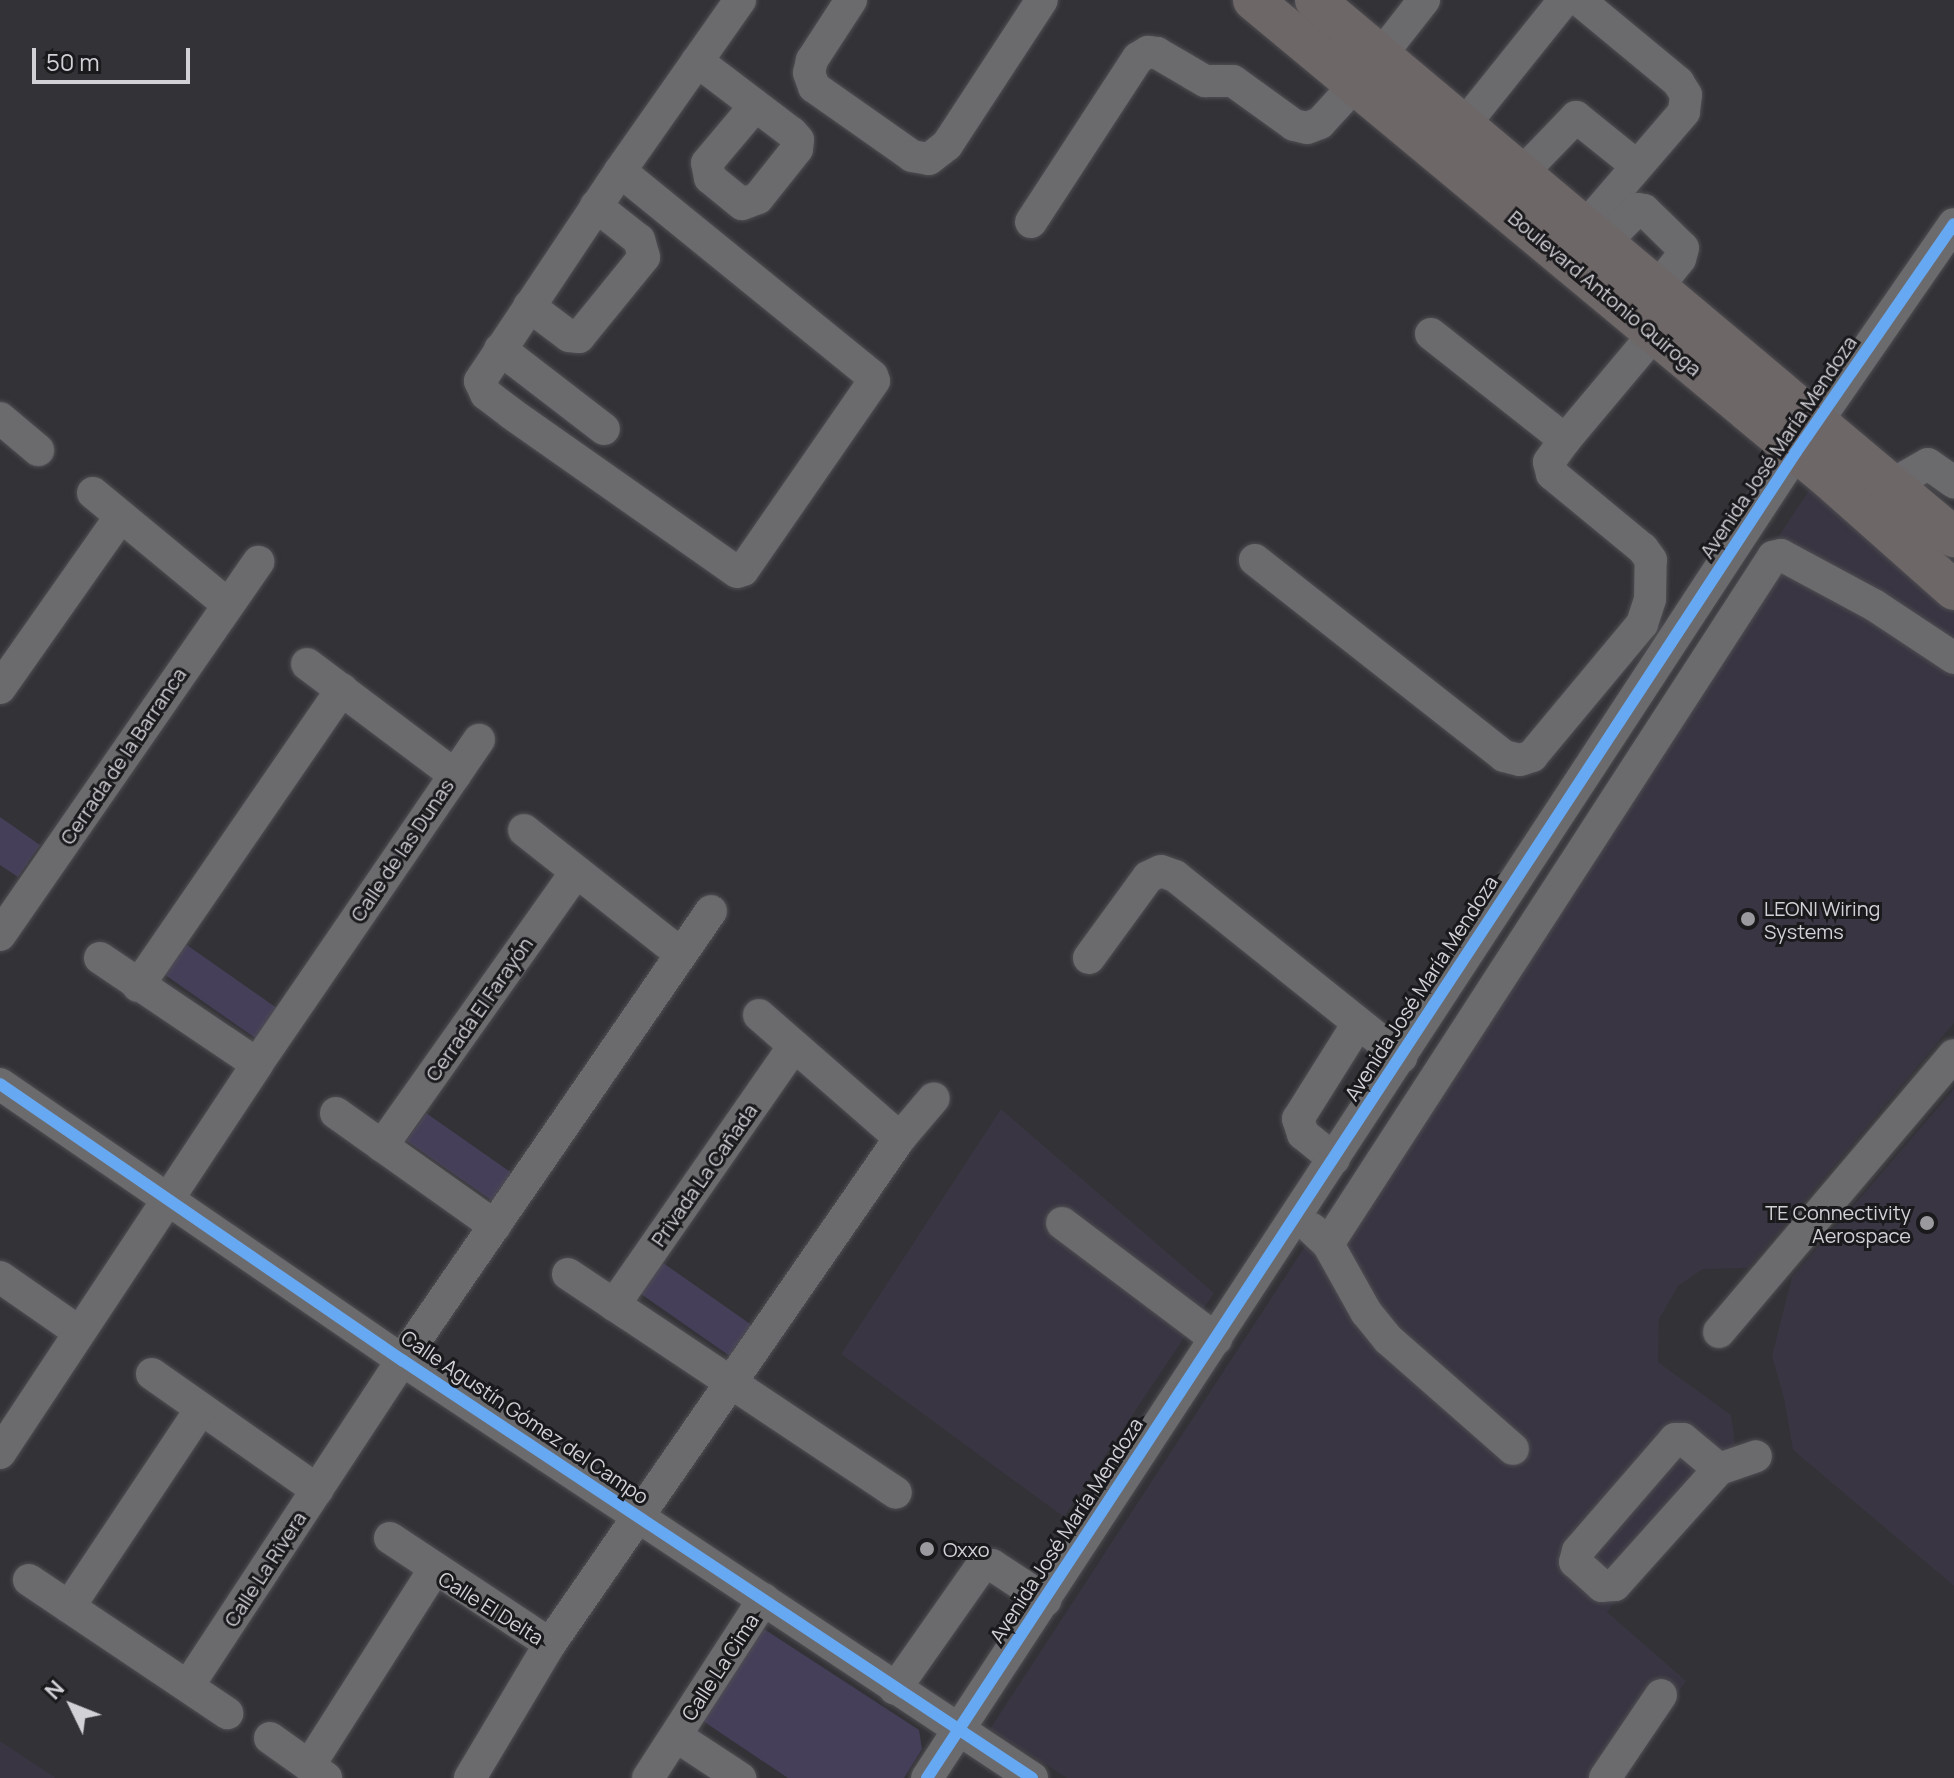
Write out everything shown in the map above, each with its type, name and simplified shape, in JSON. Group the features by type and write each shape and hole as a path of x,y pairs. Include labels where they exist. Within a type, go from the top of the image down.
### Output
{"main road":[{"name":"Boulevard Antonio Quiroga","path":"1253,0 1654,334 1806,437 1947,517"},
{"name":"Boulevard Antonio Quiroga","path":"1315,0 1657,287 1954,590"}],"street":[{"path":"620,171 872,376 873,388 743,570 737,572 486,394 480,381 596,206 620,171 740,0"},
{"path":"851,0 812,60 809,73 814,87 912,156 929,159 947,145 1042,0"},
{"path":"1381,55 1424,0"},
{"path":"1464,125 1564,0"},
{"path":"1579,0 1678,82 1686,95 1684,112 1637,166 1595,235"},
{"path":"1031,222 1138,58 1148,52 1157,53 1205,81 1233,81 1294,125 1307,128 1320,123 1354,86"},
{"path":"697,61 755,106"},
{"path":"1522,173 1576,117 1637,166"},
{"path":"529,306 569,336 579,337 644,257 639,240 596,206"},
{"name":"Avenida José María Mendoza","path":"927,1778 1806,437 1954,224"},
{"path":"1431,334 1565,440"},
{"path":"1255,560 1504,756 1520,760 1532,756 1642,624 1650,599 1651,560 1643,549 1552,474 1549,462 1654,334"},
{"path":"500,349 604,429"},
{"path":"3,426 38,450"},
{"path":"1893,484 1928,464 1954,482"},
{"path":"93,493 227,604"},
{"path":"0,688 120,517"},
{"path":"1328,1244 1773,557 1781,555 1874,605 1954,658"},
{"name":"Cerrada de la Barranca","path":"0,935 10,901 258,562"},
{"name":"Calle de las Dunas","path":"0,1453 257,1064 455,775 307,664"},
{"path":"138,986 342,689"},
{"path":"455,775 479,740"},
{"path":"524,830 681,954"},
{"path":"1089,958 1148,877 1161,871 1175,876 1357,1025 1401,1057"},
{"name":"Cerrada El Farayón","path":"382,1146 576,872"},
{"path":"317,1490 402,1360 711,911"},
{"path":"100,958 257,1064"},
{"path":"759,1015 900,1138"},
{"path":"1334,1159 1303,1134 1298,1119 1357,1025"},
{"name":"Privada La Cañada","path":"614,1305 794,1046"},
{"path":"1719,1332 1954,1055"},
{"name":"Calle Agustín Gómez del Campo","path":"0,1084 402,1360 1032,1778"},
{"path":"550,1644 900,1138 934,1098"},
{"path":"336,1113 495,1226"},
{"path":"1297,1216 1328,1244 1366,1312 1389,1340 1513,1449"},
{"path":"1062,1223 1216,1339"},
{"path":"568,1274 896,1493"},
{"path":"0,1277 79,1332"},
{"name":"Calle La Rivera","path":"152,1374 317,1490 188,1686"},
{"path":"69,1607 201,1409"},
{"path":"1719,1469 1683,1439 1675,1439 1578,1551 1575,1562 1602,1586 1615,1585 1719,1469 1756,1456"},
{"path":"390,1538 434,1570"},
{"path":"895,1689 982,1565 992,1565 1045,1600"},
{"name":"Calle El Delta","path":"318,1772 434,1570 550,1644 470,1778"},
{"path":"29,1580 227,1713"},
{"name":"Calle La Cima","path":"648,1778 764,1599"},
{"path":"1605,1778 1661,1695"},
{"path":"676,1736 740,1778"},
{"path":"270,1738 318,1772"}],"shaded area":[{"path":"1816,480 1954,601 1954,1023 1748,1268 1703,1269 1678,1286 1659,1319 1658,1362 1731,1415 1737,1456 1607,1612 1686,1681 1618,1778 1067,1778 990,1729 1349,1179"},
{"path":"0,817 40,845 18,877 0,865"},
{"path":"184,943 281,1011 259,1041 163,973"},
{"path":"1954,1089 1954,1586 1793,1450 1784,1398 1772,1356 1792,1277"},
{"path":"1001,1109 1214,1293 1064,1517 841,1354"},
{"path":"426,1113 515,1176 496,1203 406,1141"},
{"path":"656,1258 753,1326 731,1357 634,1289"},
{"path":"764,1629 919,1730 922,1749 904,1778 788,1778 703,1721"},
{"path":"0,1741 56,1778 0,1778"}],"cycle path":[{"path":"927,1778 1796,452 1954,224"},
{"path":"0,1084 402,1360 1032,1778"}],"place":[{"name":"LEONI Wiring Systems","path":"1748,919"},
{"name":"TE Connectivity Aerospace","path":"1927,1223"},
{"name":"Oxxo","path":"927,1549"}]}
